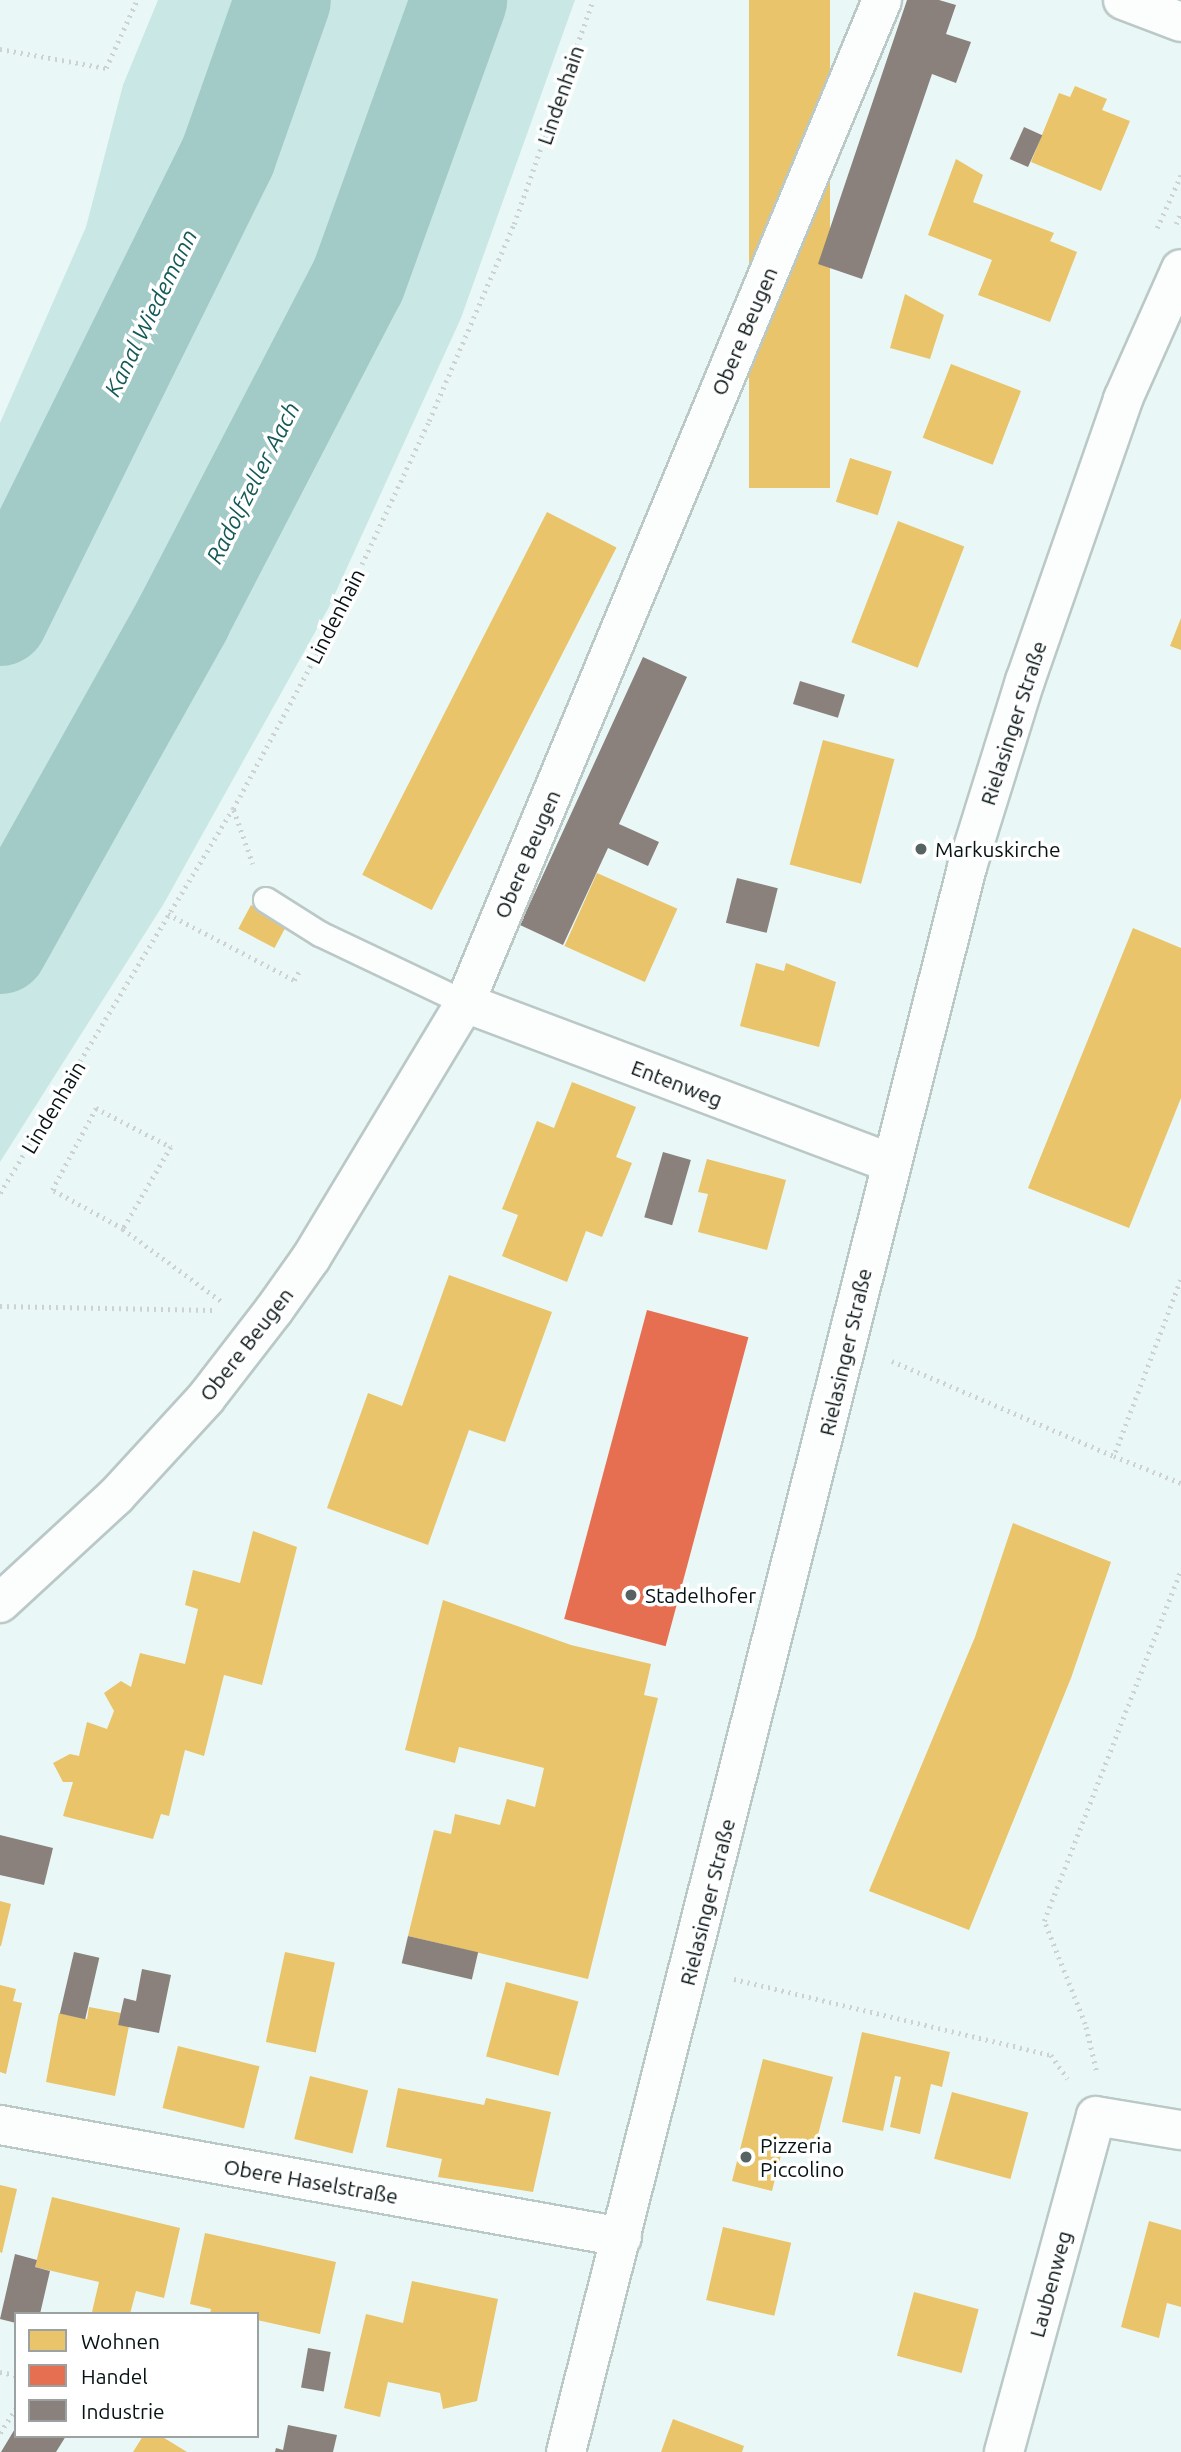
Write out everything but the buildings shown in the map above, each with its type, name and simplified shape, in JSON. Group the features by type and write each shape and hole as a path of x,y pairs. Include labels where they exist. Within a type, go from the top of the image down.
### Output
{"street":[{"name":"Obere Beugen","path":"0,1603 116,1496 206,1398 311,1258 465,1003 882,0"},
{"path":"1123,0 1181,22"},
{"name":"Rielasinger Straße","path":"566,2452 848,1346 889,1162 967,867 1025,681 1123,399 1181,270"},
{"name":"Entenweg","path":"465,1003 889,1162"},
{"path":"1096,2116 1181,2130"},
{"name":"Laubenweg","path":"1004,2452 1096,2116"},
{"name":"Obere Haselstraße","path":"0,2125 622,2238"}],"lane":[{"path":"266,900 320,934 465,1003"}],"path":[{"path":"0,49 106,68 137,0"},
{"name":"Lindenhain","path":"0,1193 233,809 338,615 429,421 514,224 593,0"},
{"path":"233,809 266,900"},
{"path":"168,914 293,980 320,934"},
{"path":"123,1229 171,1147 96,1108 52,1191 123,1229 233,1310"},
{"path":"1114,1456 1181,1280"},
{"path":"0,1306 274,1310"},
{"path":"848,1346 1181,1483"},
{"path":"1096,2116 1096,2061 1044,1921 1181,1569"},
{"path":"690,1969 1051,2055 1096,2116"},
{"path":"0,2433 14,2411"}],"shaded area":[{"path":"158,0 575,0 461,318 329,607 163,905 0,1162 0,423 86,227 123,85"}],"waterway":[{"name":"Kanal Wiedemann","path":"0,618 228,156 283,0"},
{"name":"Radolfzeller Aach","path":"0,946 183,618 358,281 459,0"}],"place":[{"name":"Markuskirche","path":"921,849"},
{"name":"Stadelhofer","path":"631,1595"},
{"name":"Pizzeria Piccolino","path":"746,2157"}]}
